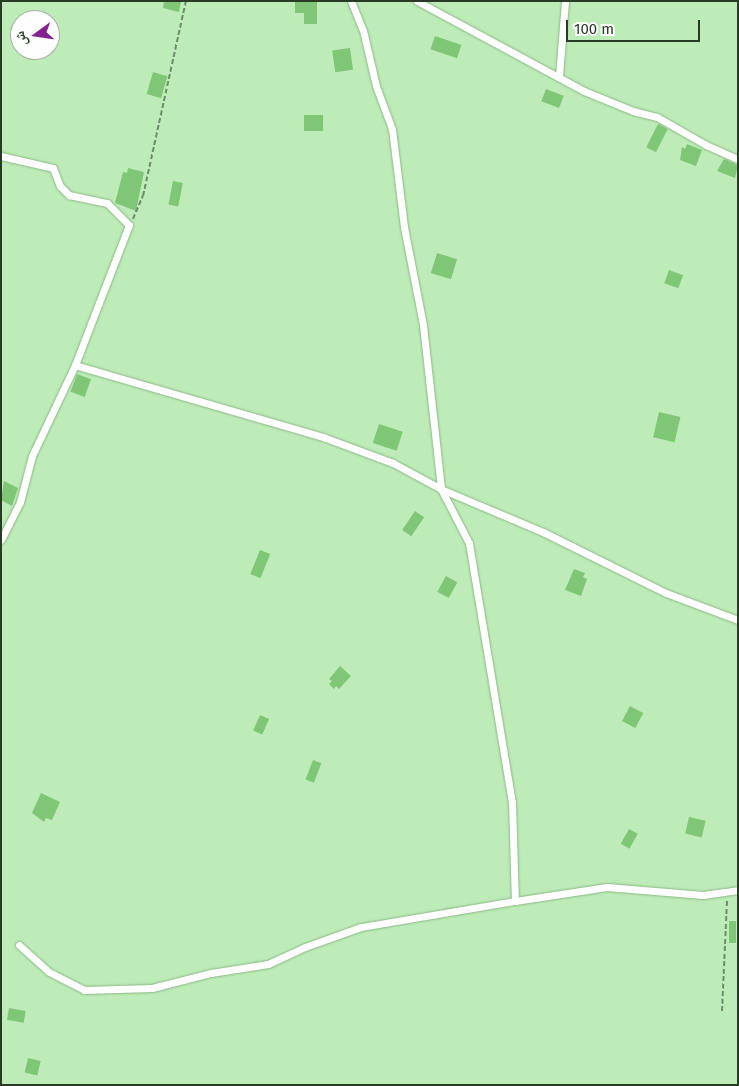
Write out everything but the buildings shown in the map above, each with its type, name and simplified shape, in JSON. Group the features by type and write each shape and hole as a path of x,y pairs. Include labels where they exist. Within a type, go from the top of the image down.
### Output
{"street":[{"path":"351,1 363,30 376,86 392,129 404,227 423,325 442,489 469,544 512,802 514,901"},
{"path":"417,1 559,76 616,104 657,117 706,146 738,159"},
{"path":"559,76 565,1"},
{"path":"1,156 53,168 60,186 69,195 107,203 129,225 75,365 42,440 35,450 20,502 1,540"},
{"path":"75,365 323,437 393,464 442,489 543,532 666,593 738,620"},
{"path":"19,945 49,972 84,990 152,988 268,964 305,946 361,927 514,901 607,887 702,895 738,890"}],"path":[{"path":"129,225 138,213 186,1"},
{"path":"722,1011 728,892"}]}
